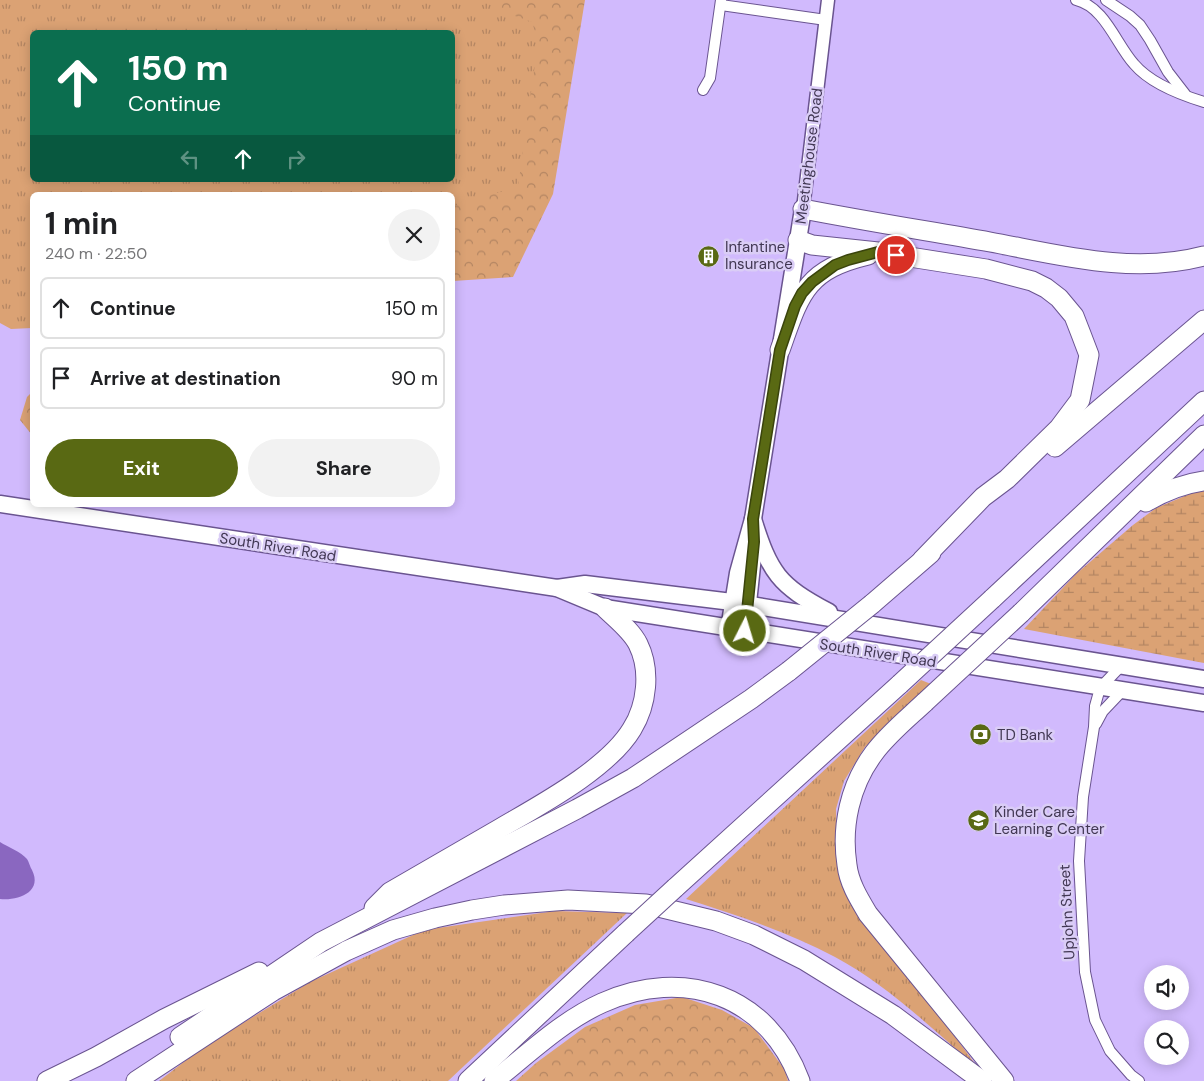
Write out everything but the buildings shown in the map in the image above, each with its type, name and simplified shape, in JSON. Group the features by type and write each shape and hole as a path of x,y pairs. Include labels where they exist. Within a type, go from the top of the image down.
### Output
{"highway":[{"path":"803,209 1093,260 1145,265 1204,256"},
{"path":"798,240 812,245 878,252 986,270 1032,281 1046,288 1059,298 1074,316 1089,355 1080,400 1059,428 1007,479 983,497 922,560"},
{"path":"780,350 795,306 802,293 812,282 835,265 878,252"},
{"path":"47,1081 96,1057 164,1019 355,925 632,778 751,699 789,671 872,604 1204,320"},
{"path":"468,1081 626,933 992,599 1204,401"},
{"path":"1004,1081 868,914 858,898 847,866 845,829 853,791 862,771 874,752 891,734 1021,613 1204,435"},
{"path":"1125,513 1167,490 1204,481"},
{"path":"355,925 390,892 565,790 612,752 632,729 643,703 646,688 643,657 632,635 604,608"},
{"path":"136,1081 274,991 346,951 394,930 472,910 504,905 568,900 646,904 716,921 754,935 804,960 893,1015 982,1081"},
{"path":"125,1081 153,1055 321,942"},
{"path":"494,1081 563,1026 600,1004 627,993 670,987 684,987 712,993 726,998 750,1012 780,1042 788,1054 800,1081"}],"main road":[{"name":"Meetinghouse Road","path":"737,630 740,603 754,542 753,519 803,209"},
{"name":"South River Road","path":"0,504 557,588 604,608 1204,703"},
{"path":"753,519 763,548 776,574 785,584 804,598 839,618"},
{"name":"South River Road","path":"557,588 585,584 740,603 1204,679"}],"street":[{"name":"Meetinghouse Road","path":"803,209 828,0"},
{"path":"1076,0 1087,4 1098,15 1139,69 1156,81 1204,102"},
{"path":"1106,0 1140,25 1168,72 1186,95"},
{"path":"703,90 710,78 721,2 826,20"},
{"path":"1100,688 1122,666"},
{"name":"Upjohn Street","path":"1100,688 1095,706 1080,834 1079,861 1085,972 1094,1020 1110,1051 1131,1076 1139,1081"},
{"name":"Upjohn Street","path":"1094,727 1103,710 1122,691"}],"green space":[{"path":"0,0 557,0 520,219 455,234 455,192 30,192 30,328 11,329 0,323"},
{"path":"497,0 585,0 553,194 513,277 455,281 455,205 518,187 538,42 532,22 504,12"},
{"path":"30,394 30,432 20,420 27,397"},
{"path":"1204,488 1204,663 1024,629 1076,574 1133,525 1156,508"},
{"path":"921,680 931,684 865,747 844,781 836,809 838,871 868,920 979,1069 874,981 835,957 781,932 686,899"},
{"path":"555,911 627,913 448,1081 159,1081 202,1048 310,982 424,930"},
{"path":"682,997 722,1010 754,1028 785,1070 788,1081 516,1081 536,1063 585,1027 635,1005"}],"shaded area":[{"path":"0,842 24,856 32,870 35,878 34,884 27,894 21,897 0,899"}],"place":[{"name":"Infantine Insurance","path":"709,256"},
{"name":"TD Bank","path":"981,735"},
{"name":"Kinder Care Learning Center","path":"978,821"}],"route":[{"path":"745,631 754,542 753,519 780,350 795,306 802,293 812,282 835,265 878,252 896,255"}]}
